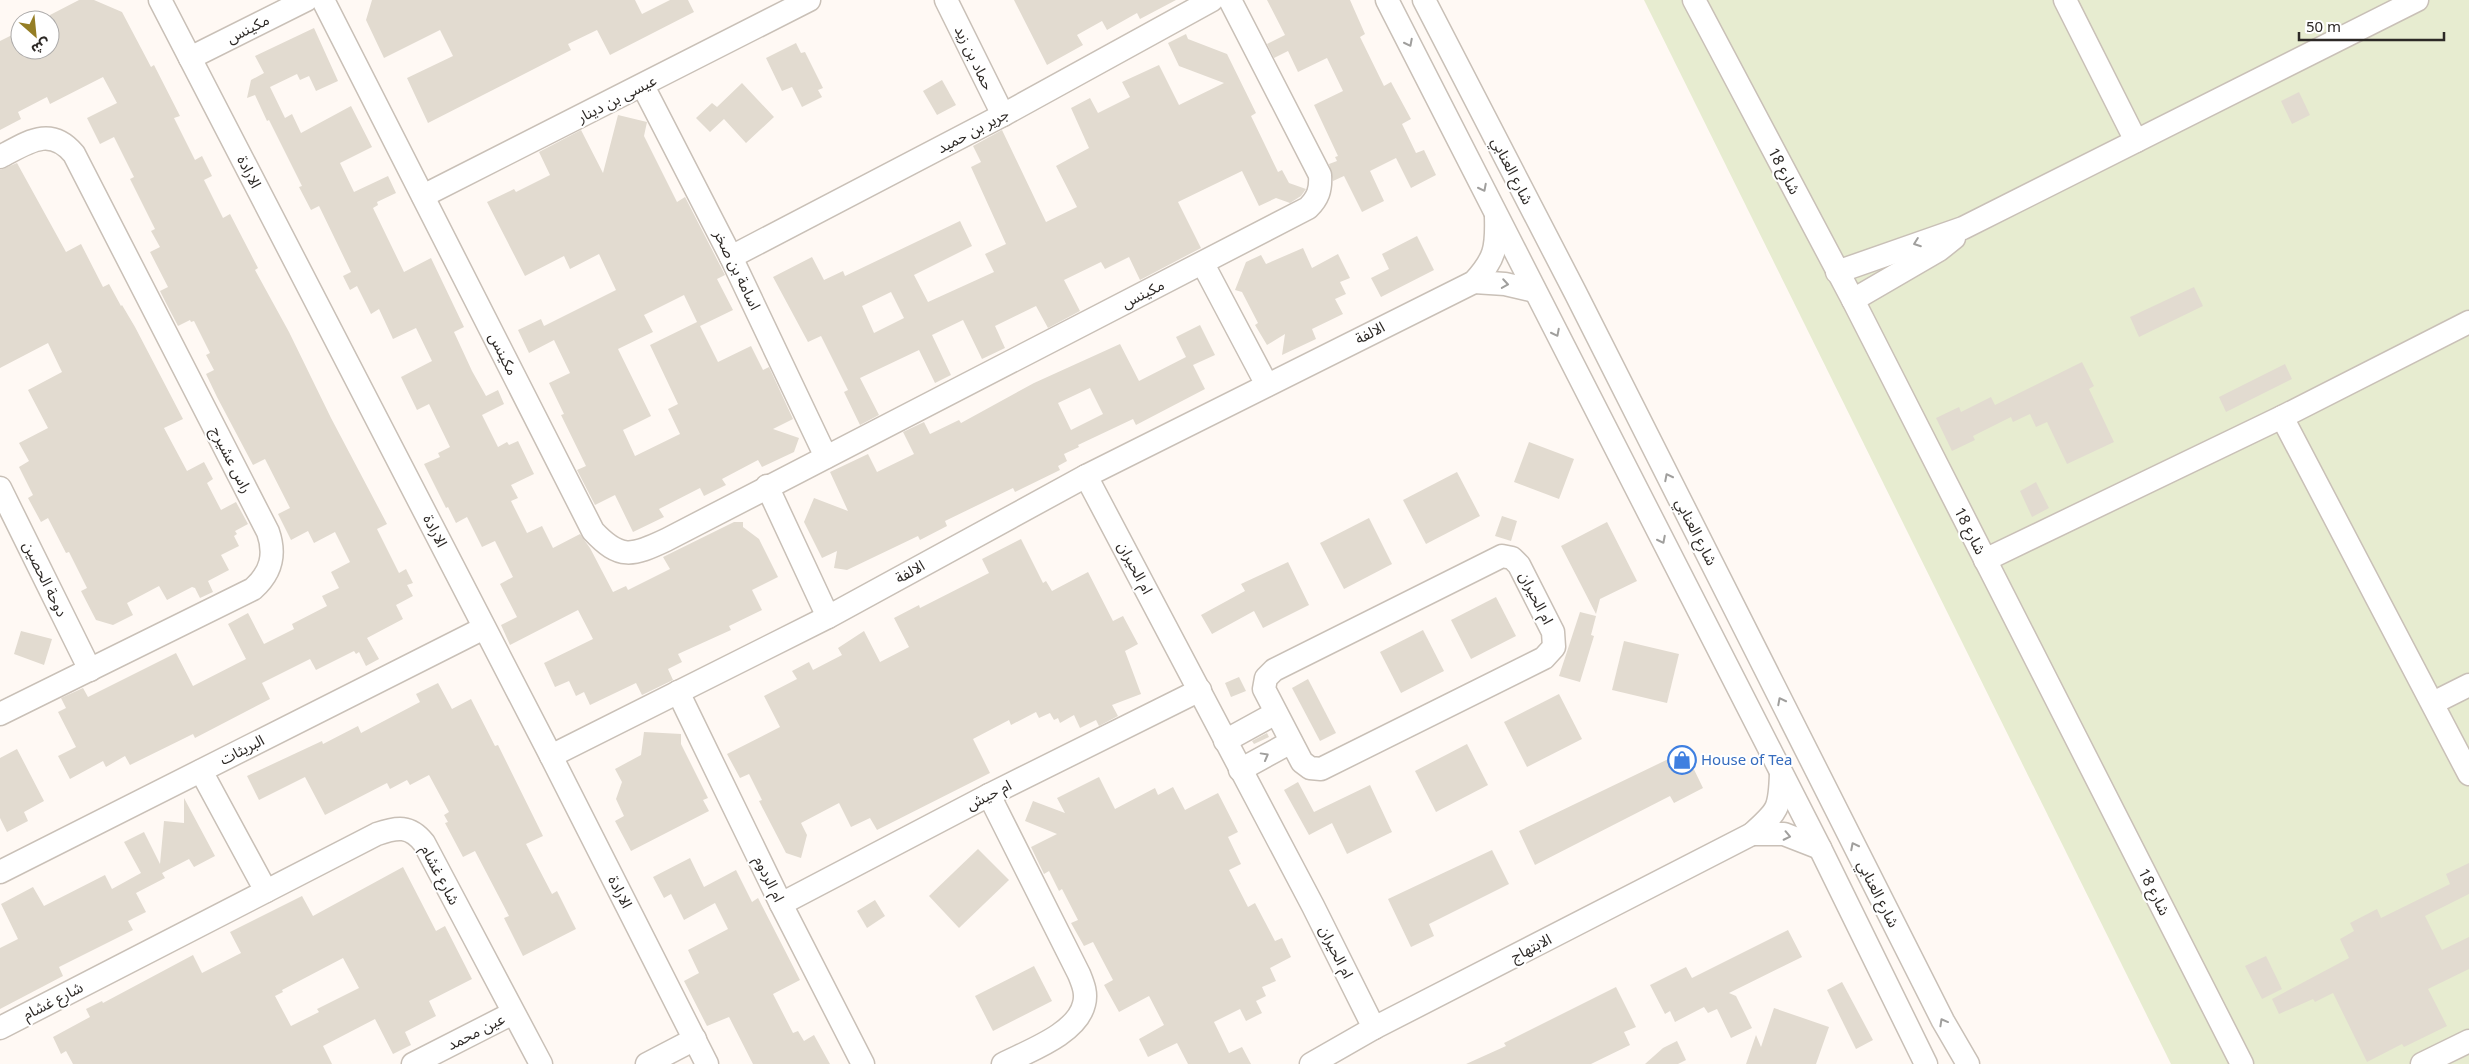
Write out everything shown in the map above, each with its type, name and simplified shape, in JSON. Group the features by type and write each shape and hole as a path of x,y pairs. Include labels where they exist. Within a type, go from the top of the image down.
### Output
{"street":[{"name":"الارادة","path":"160,0 708,1064"},
{"name":"مكينس","path":"190,58 306,0"},
{"name":"مكينس","path":"323,0 593,530 607,546 623,553 644,550 1203,264 1308,208 1316,200 1321,188 1320,175 1230,0"},
{"name":"عيسى بن دينار","path":"423,196 643,86 809,0"},
{"name":"حماد بن زيد","path":"946,0 1003,115"},
{"name":"جرير بن حميد","path":"731,257 1003,115 1212,0"},
{"name":"شارع العنابي","path":"1387,0 1820,848 1926,1064"},
{"name":"شارع العنابي","path":"1424,0 1575,292 1942,1021 1968,1064"},
{"name":"شارع 18","path":"1694,0 1853,300 2242,1064"},
{"path":"2064,0 2136,141"},
{"path":"1837,272 1963,228 2417,0"},
{"name":"اسامة بن صخر","path":"643,86 731,257 826,457"},
{"name":"راس عشيرج","path":"0,157 36,139 44,138 61,142 74,154 268,532 272,544 273,557 269,570 262,581 253,589 0,714"},
{"name":"الالفة","path":"551,756 828,617 1086,476 1474,282 1494,256 1496,213"},
{"path":"1853,300 1939,250 1963,228"},
{"path":"1203,264 1267,385"},
{"path":"1474,282 1505,284 1535,292"},
{"path":"1985,560 2282,417 2469,322"},
{"path":"2282,417 2469,774"},
{"name":"ام الحيران","path":"1086,476 1313,906 1374,1028"},
{"path":"767,486 828,617"},
{"name":"دوحة الحصين","path":"0,488 90,670"},
{"name":"ام الحيران","path":"1502,556 1512,558 1519,565 1553,632 1554,647 1544,658 1321,769 1310,768 1302,762 1291,742 1264,689 1266,678 1274,670 1502,556"},
{"name":"البريثات","path":"0,872 484,628"},
{"path":"2433,703 2469,684"},
{"name":"ام حيش","path":"781,904 989,795 1200,690"},
{"name":"ام الردوم","path":"678,692 781,904 863,1064"},
{"path":"1225,740 1276,713"},
{"path":"1240,770 1291,742"},
{"path":"201,771 266,891"},
{"name":"الابتهاج","path":"1311,1064 1374,1028 1752,834 1769,819 1778,805 1781,772"},
{"path":"989,795 1079,974 1085,990 1084,1004 1076,1021 1062,1033 1003,1064"},
{"name":"شارع غشام","path":"0,1028 377,834 391,830 406,829 416,833 424,843 512,1013 541,1064"},
{"name":"الابتهاج","path":"1752,834 1784,834 1820,848"},
{"name":"عين محمد","path":"412,1064 512,1013"},
{"path":"648,1064 695,1039"},
{"path":"2422,1064 2469,1041"}],"green space":[{"path":"1644,0 2469,0 2469,1064 2171,1064"}],"building":[{"path":"79,0 94,0 122,12 151,67 154,65 180,116 174,118 195,160 202,156 212,176 204,180 223,218 230,214 258,268 255,270 289,332 331,418 387,524 377,529 399,573 406,569 413,583 407,585 413,596 396,605 403,619 367,638 379,659 366,666 359,652 356,654 354,651 316,670 310,659 262,683 270,699 195,738 193,734 130,765 125,756 106,767 103,761 70,779 58,756 76,747 58,712 66,708 61,698 83,688 88,697 176,653 193,686 246,659 228,624 248,613 264,644 294,629 292,624 327,606 322,596 339,588 331,572 350,562 335,532 314,543 308,531 291,540 278,514 290,508 265,459 253,465 217,397 206,374 214,370 206,355 210,353 194,321 191,322 190,320 178,326 167,305 160,291 168,287 150,252 160,247 151,231 155,229 130,179 134,177 114,137 100,144 87,118 117,103 103,77 50,104 47,97 18,112 21,119 0,130 0,41 10,36 10,60 60,60 60,10"},
{"path":"372,0 635,0 642,14 670,0 688,0 694,12 610,55 597,30 568,44 571,50 428,123 407,78 453,56 440,30 384,58 366,20"},
{"path":"1014,0 1176,0 1140,19 1137,13 1107,30 1102,21 1077,35 1083,45 1047,65"},
{"path":"1267,0 1350,0 1365,34 1360,37 1384,86 1391,82 1411,119 1402,124 1416,153 1424,150 1436,175 1411,188 1396,158 1370,171 1384,201 1362,212 1344,176 1333,181 1329,164 1337,161 1335,157 1338,156 1314,105 1343,91 1327,58 1298,72 1288,51 1274,58 1267,44 1285,35"},
{"path":"314,28 338,81 316,91 309,76 300,80 297,74 270,87 285,118 292,114 301,133 351,106 372,147 340,163 354,192 388,176 396,193 377,202 378,205 373,208 404,272 431,258 464,327 454,332 472,371 486,396 498,390 504,404 482,415 498,447 507,442 509,445 518,441 534,474 511,485 518,498 511,501 527,533 542,526 553,548 580,534 590,548 613,592 626,586 628,590 670,569 663,557 734,522 743,522 743,527 759,539 778,577 752,590 762,610 729,626 731,630 678,654 682,662 668,669 673,680 642,695 636,683 590,705 584,692 576,696 569,681 555,687 544,663 593,639 578,610 510,645 501,625 517,617 500,584 513,577 495,541 482,547 467,517 456,523 448,507 446,508 424,464 440,457 438,453 450,447 429,404 417,410 401,377 432,361 416,328 393,339 379,309 371,314 357,286 350,290 343,276 351,272 319,206 311,210 299,187 302,186 255,95 247,98 251,80 264,73 255,56"},
{"path":"1186,34 1188,39 1227,54 1256,113 1251,116 1278,172 1282,170 1289,183 1306,189 1301,196 1290,203 1276,198 1259,206 1242,171 1178,202 1201,248 1140,280 1129,257 1105,269 1101,262 1064,280 1080,311 1048,328 1036,306 995,326 1005,348 982,359 963,320 932,335 951,375 935,383 919,350 860,378 879,415 860,425 844,392 848,390 821,336 808,342 773,277 812,257 824,280 843,271 845,276 960,221 972,246 914,275 928,302 994,272 985,254 1006,244 971,167 981,162 973,146 1002,130 1046,222 1077,207 1056,166 1089,148 1071,108 1090,98 1098,113 1130,97 1122,82 1159,65 1179,105 1224,83 1179,66 1168,43","holes":["891,292 904,318 874,333 862,306"]},
{"path":"796,43 801,53 805,52 823,88 818,90 822,97 802,107 792,87 782,91 766,58"},
{"path":"942,80 956,105 937,115 923,91"},
{"path":"742,83 774,117 746,143 724,119 710,132 696,118 712,103 717,107"},
{"path":"2299,92 2310,115 2292,124 2281,101"},
{"path":"618,115 647,122 644,136 677,202 685,197 725,275 717,279 733,310 700,326 718,362 751,346 763,370 769,367 793,419 773,429 799,438 794,452 762,467 758,460 722,479 726,485 704,496 700,488 659,509 664,517 633,532 615,495 595,505 577,470 586,466 561,415 564,414 549,383 570,373 554,340 529,353 518,330 541,319 544,326 616,290 599,254 570,269 564,256 525,276 487,202 514,189 516,192 550,175 539,152 581,130 603,173","holes":["684,295 697,322 650,345 678,404 668,409 680,434 635,456 623,430 651,416 618,349 653,332 644,315"]},
{"path":"17,163 66,252 81,244 103,287 109,284 135,327 183,419 164,428 187,471 204,462 213,479 207,483 221,510 236,502 248,524 235,531 237,534 234,536 239,546 221,555 229,570 208,581 213,592 200,598 195,588 192,587 167,600 159,586 127,603 133,615 113,625 96,620 81,591 87,588 69,552 66,553 48,518 41,522 28,498 33,495 19,467 29,461 19,443 48,428 28,390 62,372 48,343 0,368 0,170"},
{"path":"1417,236 1434,270 1381,297 1371,278 1389,269 1382,254"},
{"path":"1303,248 1312,268 1338,254 1350,278 1340,282 1346,294 1335,299 1343,314 1312,329 1316,339 1282,355 1285,334 1267,345 1255,325 1258,323 1242,292 1235,290 1246,262 1261,255 1266,264"},
{"path":"2194,287 2203,306 2139,337 2130,317"},
{"path":"1200,325 1215,355 1193,365 1205,389 1136,425 1133,419 1078,445 1079,447 1064,454 1067,461 1058,466 1060,470 1015,492 1013,488 945,521 947,526 920,540 918,536 847,570 834,568 837,551 822,558 804,522 814,498 848,511 830,472 868,454 877,472 914,454 903,432 924,422 930,434 959,420 961,423 1034,383 1120,344 1139,381 1186,357 1176,337","holes":["1090,388 1103,414 1071,430 1058,403"]},
{"path":"2082,362 2094,386 2089,389 2114,442 2067,464 2047,422 2036,427 2030,414 2013,422 2011,417 1973,436 1975,440 1952,451 1936,418 1959,407 1961,412 1991,397 1995,405"},
{"path":"2285,364 2292,379 2226,412 2219,397"},
{"path":"1529,442 1574,459 1559,499 1514,482"},
{"path":"1457,472 1480,516 1426,544 1403,500"},
{"path":"2036,482 2049,508 2032,517 2020,491"},
{"path":"1502,516 1517,521 1511,541 1495,536"},
{"path":"1369,518 1392,564 1344,589 1320,543"},
{"path":"1607,522 1637,581 1600,599 1596,614 1561,546"},
{"path":"1021,539 1043,583 1046,581 1052,591 1088,572 1113,621 1123,616 1138,644 1125,651 1141,694 1112,705 1118,716 1099,726 1096,720 1080,728 1074,715 1060,723 1058,718 1054,720 1050,713 1039,718 1036,712 1011,725 1009,720 973,739 990,773 877,830 870,818 851,827 839,803 801,823 807,835 801,858 786,853 759,801 762,800 749,774 740,778 727,754 780,727 764,696 797,679 792,671 809,662 813,670 842,655 838,648 864,631 880,662 909,647 894,618 919,605 920,608 989,573 982,559"},
{"path":"1288,562 1309,605 1263,628 1254,611 1212,634 1201,615 1245,591 1241,584"},
{"path":"1496,597 1516,636 1471,659 1451,620"},
{"path":"1580,612 1596,616 1591,635 1594,636 1580,682 1559,676"},
{"path":"1423,630 1444,671 1401,693 1380,652"},
{"path":"21,631 52,639 44,665 14,654"},
{"path":"1624,641 1679,654 1667,703 1612,690"},
{"path":"1239,677 1246,691 1231,697 1225,683"},
{"path":"1308,679 1336,733 1320,741 1292,688"},
{"path":"438,683 452,709 471,699 495,746 498,745 543,836 526,844 552,894 557,891 576,929 523,956 504,918 509,916 475,851 463,857 445,823 448,822 444,815 449,812 429,775 410,785 407,780 390,789 387,783 325,815 305,777 259,800 247,776 322,741 323,744 358,726 361,733 420,702 416,694"},
{"path":"1559,694 1582,739 1527,767 1504,722"},
{"path":"644,732 681,734 681,744 708,798 703,800 709,811 631,851 615,821 624,816 616,799 622,782 615,769 641,755"},
{"path":"1267,733 1269,737 1254,744 1252,741"},
{"path":"1467,744 1488,785 1436,812 1415,771"},
{"path":"17,749 44,801 24,812 28,821 7,832 0,818 0,758"},
{"path":"1685,751 1703,788 1674,803 1670,796 1535,865 1519,831"},
{"path":"1099,777 1115,809 1155,788 1158,795 1173,787 1185,810 1218,793 1238,832 1228,837 1241,864 1229,870 1248,907 1255,903 1275,941 1282,938 1291,957 1270,968 1276,981 1262,987 1266,996 1256,1001 1262,1013 1246,1021 1240,1009 1214,1022 1229,1053 1242,1047 1251,1064 1188,1064 1177,1043 1148,1057 1139,1039 1164,1025 1149,996 1119,1012 1104,985 1113,980 1093,942 1084,946 1071,923 1078,920 1062,889 1059,891 1049,871 1044,874 1031,847 1057,834 1025,821 1033,801 1065,813 1057,798"},
{"path":"1298,782 1314,812 1370,785 1392,832 1347,854 1332,823 1309,835 1284,790"},
{"path":"184,798 215,856 194,867 189,859 162,873 165,878 136,893 146,912 128,921 133,930 59,967 63,976 0,1009 0,948 18,939 1,904 33,887 44,906 105,875 112,889 141,873 124,842 144,832 160,864 164,821 184,823"},
{"path":"978,849 1009,880 959,928 929,896"},
{"path":"1492,850 1509,884 1429,924 1434,936 1411,947 1388,899"},
{"path":"690,858 704,887 736,870 752,902 758,898 800,980 773,994 793,1033 798,1031 804,1041 814,1035 830,1064 753,1064 729,1017 707,1026 684,981 699,973 688,950 728,929 715,903 684,920 671,894 664,898 653,877"},
{"path":"2469,863 2469,894 2425,916 2442,950 2469,937 2469,969 2428,989 2447,1026 2404,1047 2402,1044 2367,1062 2333,993 2315,1002 2313,999 2279,1014 2272,999 2349,958 2340,939 2354,931 2350,923 2377,909 2381,918 2450,884 2446,874"},
{"path":"403,867 436,931 445,926 472,979 429,1001 436,1016 405,1032 411,1045 393,1054 375,1019 323,1046 332,1064 73,1064 66,1051 61,1054 53,1037 90,1017 86,1009 102,1001 103,1003 193,955 202,973 241,953 230,932 302,896 313,916","holes":["343,958 359,988 317,1009 319,1012 291,1026 275,996 283,992 282,990"]},
{"path":"875,900 885,916 867,928 857,911"},
{"path":"1788,930 1802,957 1729,993 1736,996 1752,1028 1731,1038 1717,1009 1708,1013 1704,1007 1675,1022 1670,1011 1665,1014 1650,985 1686,967 1692,978"},
{"path":"2266,956 2282,989 2262,999 2245,966"},
{"path":"1034,966 1052,1001 993,1031 975,996"},
{"path":"1842,982 1873,1040 1856,1049 1827,990"},
{"path":"1616,987 1636,1027 1624,1032 1630,1045 1591,1064 1466,1064 1506,1046 1504,1043"},
{"path":"1774,1008 1829,1027 1816,1064 1746,1064 1756,1035 1761,1047"},
{"path":"1677,1041 1686,1060 1678,1064 1645,1064 1663,1048"}],"place":[{"name":"House of Tea","path":"1682,760"}]}
